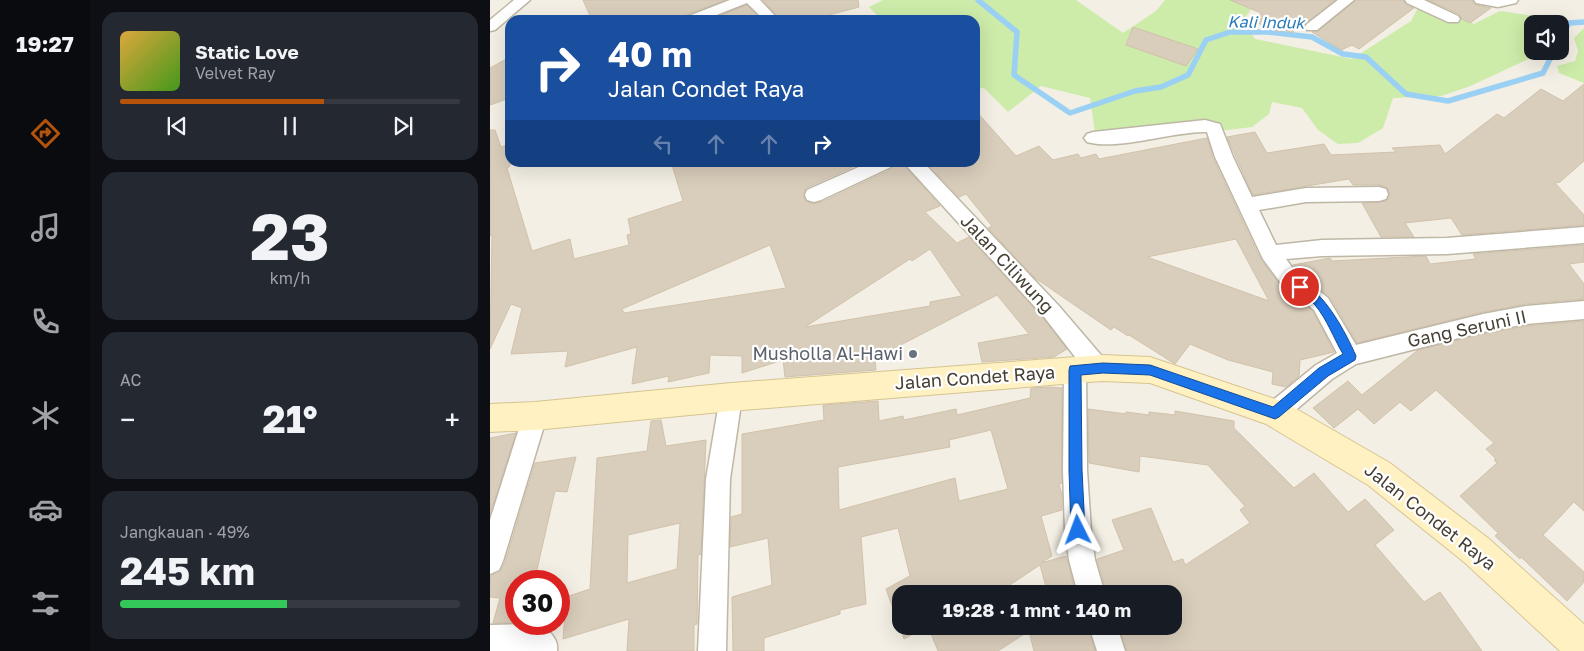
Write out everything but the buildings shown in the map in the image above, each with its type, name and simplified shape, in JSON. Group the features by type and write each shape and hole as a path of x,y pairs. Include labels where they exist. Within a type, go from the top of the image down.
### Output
{"street":[{"path":"490,27 523,0"},
{"path":"704,15 742,0"},
{"path":"752,0 767,15"},
{"path":"1312,27 1347,0"},
{"path":"1412,0 1453,19"},
{"path":"1482,0 1498,3 1511,0"},
{"path":"1093,138 1210,126 1216,132 1224,158 1270,253 1287,276 1314,296 1321,304 1351,356"},
{"path":"814,195 876,167"},
{"name":"Jalan Ciliwung","path":"917,167 1052,312 1086,369"},
{"path":"1246,205 1306,195 1378,194"},
{"path":"1270,253 1322,248 1447,246 1584,235"},
{"name":"Gang Seruni II","path":"1275,413 1324,372 1351,356 1482,323 1526,315 1584,310"},
{"path":"1086,369 1075,470 1078,530 1082,560 1089,585"},
{"name":"Jalan Condet Raya","path":"490,418 536,416 731,397 1086,369 1150,370 1275,413 1379,474 1476,550 1584,648"},
{"path":"712,651 718,479 731,397"},
{"path":"490,561 536,416"},
{"path":"1106,635 1111,651"},
{"path":"490,639 535,637 544,647 543,651"}],"green space":[{"path":"883,0 1076,0 1123,33 1156,11 1165,0 1257,0 1243,21 1255,39 1352,59 1411,21 1422,0 1428,0 1474,24 1500,11 1528,15 1524,15 1524,60 1526,60 1468,87 1441,96 1393,98 1383,128 1358,143 1338,144 1318,130 1302,108 1272,102 1269,114 1252,127 1097,146 1090,98 1041,86 1008,112 984,88 980,88 980,15 877,15 869,7"},
{"path":"1584,28 1584,83 1559,73 1557,66 1575,61 1578,51 1574,38"}],"waterway":[{"name":"Kali Induk","path":"978,0 1017,32 1014,75 1070,113 1135,91 1161,87 1188,75 1206,40 1230,32 1268,32 1312,37 1343,54 1366,57 1406,94 1448,101 1543,73 1550,60"},
{"name":"Kali Induk","path":"1569,23 1584,22"}],"place":[{"name":"Musholla Al-Hawi","path":"913,354"}],"route":[{"path":"1078,530 1075,470 1075,370 1103,368 1150,370 1275,413 1324,372 1351,356 1321,304 1314,296 1300,287"}]}
